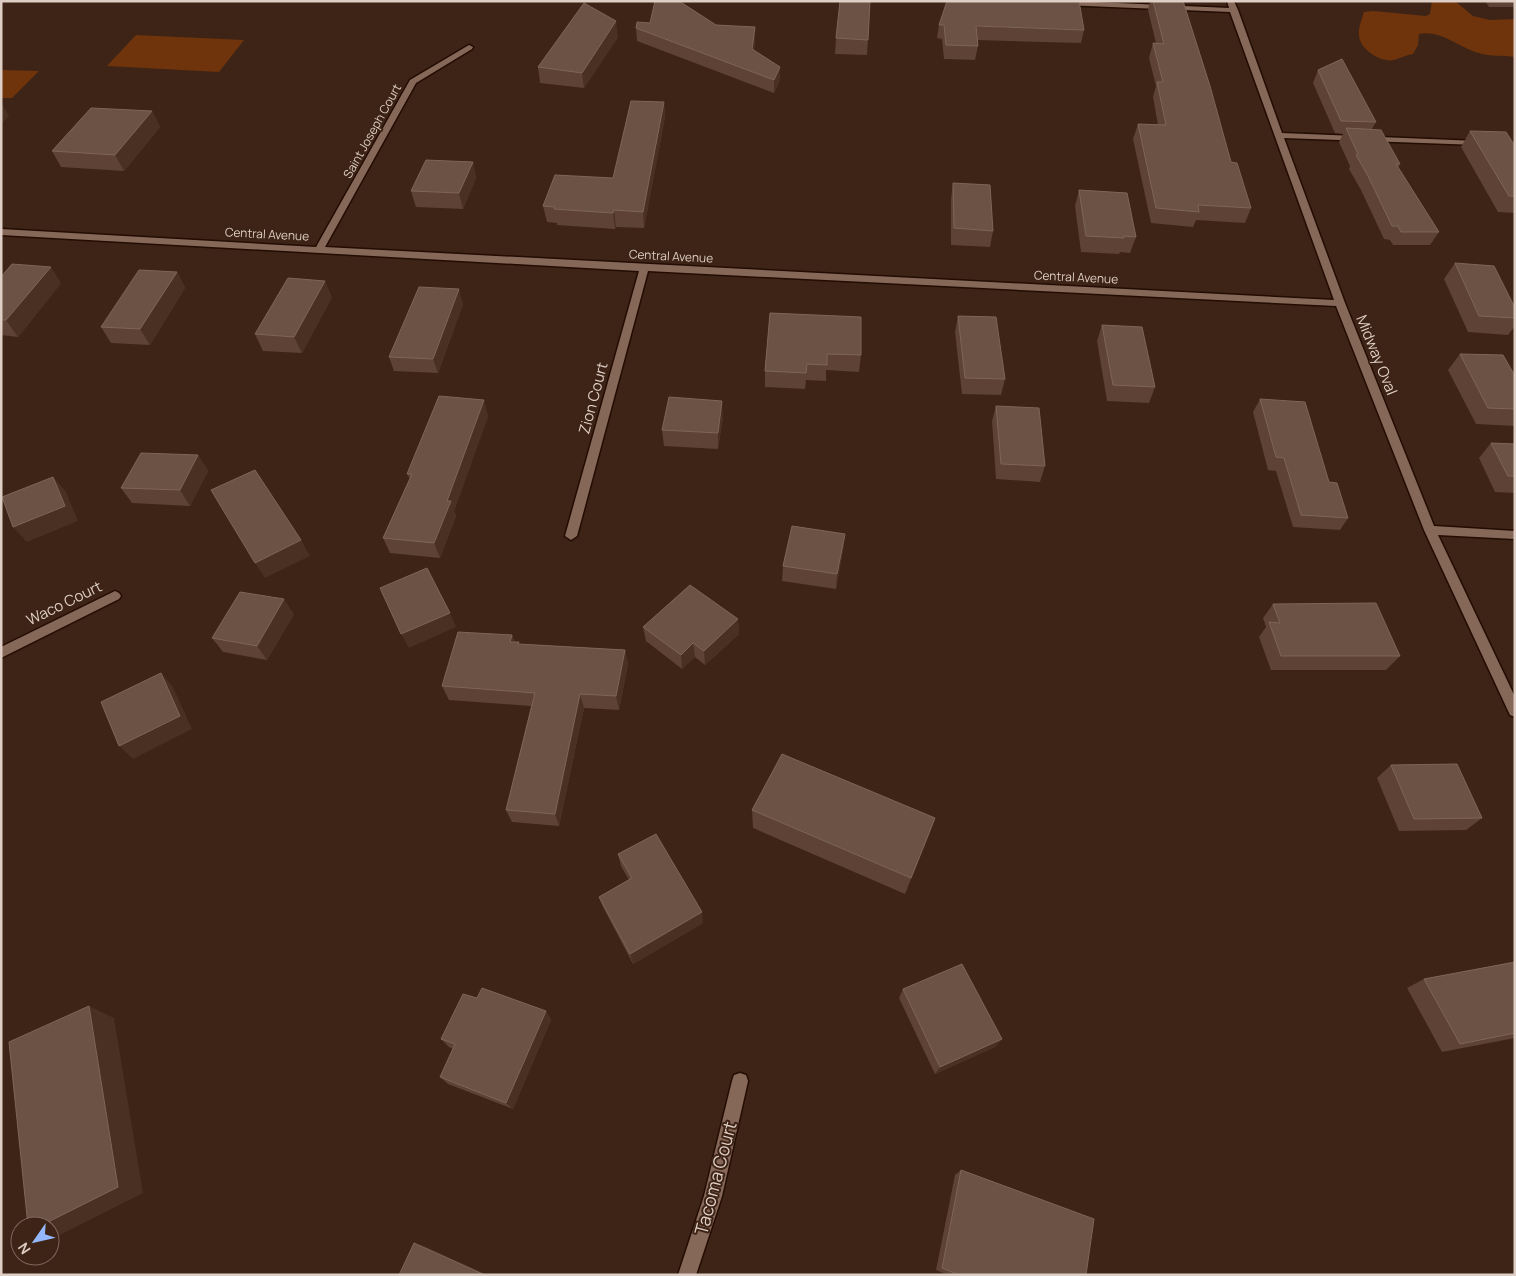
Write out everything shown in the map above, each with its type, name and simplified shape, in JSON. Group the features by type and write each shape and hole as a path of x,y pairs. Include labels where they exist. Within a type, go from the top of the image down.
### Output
{"street":[{"name":"Midway Oval","path":"1230,1 1340,303 1430,530 1515,711"},
{"path":"1059,3 1234,10"},
{"name":"Saint Joseph Court","path":"319,250 413,82 469,47"},
{"path":"1279,135 1485,144"},
{"name":"Central Avenue","path":"1,232 644,268 1340,303"},
{"name":"Zion Court","path":"571,536 644,268"},
{"path":"1430,530 1515,535"},
{"name":"Waco Court","path":"1,652 115,596"},
{"name":"Tacoma Court","path":"687,1275 713,1196 740,1082"}],"shaded area":[{"path":"1432,1 1455,1 1473,16 1490,20 1515,19 1515,57 1472,51 1442,36 1427,33 1419,34 1418,45 1413,54 1389,60 1372,54 1360,40 1360,23 1364,12 1373,11 1426,16 1430,14"},
{"path":"136,35 244,40 219,72 107,66"},
{"path":"1,70 39,71 12,98 1,98"}],"building":[{"path":"655,1 679,1 716,25 755,27 752,49 780,67 774,80 636,28 637,22 650,23"},
{"path":"840,1 870,1 868,40 836,38"},
{"path":"947,1 1079,1 1084,30 976,26 978,46 946,45 944,25 939,25"},
{"path":"1153,1 1183,1 1210,86 1231,162 1237,163 1251,208 1198,205 1199,212 1156,208 1138,124 1166,125 1157,82 1163,82 1153,43 1164,44"},
{"path":"584,3 616,21 582,73 538,67"},
{"path":"1342,59 1376,122 1341,121 1318,70"},
{"path":"631,101 664,102 643,212 614,210 613,213 554,209 555,207 543,206 555,175 613,178"},
{"path":"91,108 152,111 115,155 52,151"},
{"path":"1346,128 1381,130 1400,164 1396,164 1439,232 1401,232 1398,226 1392,226 1356,155 1358,154"},
{"path":"1470,131 1506,132 1515,146 1515,196 1509,196"},
{"path":"426,160 473,162 459,193 411,191"},
{"path":"953,183 990,185 993,231 954,228"},
{"path":"1079,190 1127,193 1136,237 1086,236"},
{"path":"1455,263 1494,266 1515,308 1515,318 1479,316"},
{"path":"12,264 51,267 6,320 1,320 1,277"},
{"path":"139,270 177,272 140,329 101,327"},
{"path":"288,278 325,281 294,337 255,334"},
{"path":"419,287 459,289 433,359 389,357"},
{"path":"770,313 861,317 861,355 827,354 827,365 807,364 806,373 765,371"},
{"path":"958,316 996,317 1005,379 965,378"},
{"path":"1102,325 1142,327 1155,387 1113,385"},
{"path":"1460,354 1503,355 1515,376 1515,409 1488,408"},
{"path":"439,396 484,400 447,501 451,501 434,543 383,538 412,474 407,474"},
{"path":"669,397 722,401 718,433 662,430"},
{"path":"1260,399 1305,402 1329,482 1337,483 1348,518 1301,515 1284,458 1276,457"},
{"path":"996,406 1039,408 1045,466 1001,464"},
{"path":"1491,443 1515,444 1515,476 1508,476"},
{"path":"141,453 198,455 180,490 121,488"},
{"path":"255,470 301,540 255,563 211,490"},
{"path":"53,477 65,506 13,527 2,497"},
{"path":"792,526 845,534 837,574 783,566"},
{"path":"427,568 450,613 401,634 380,588"},
{"path":"690,585 738,619 704,651 693,643 681,655 643,627"},
{"path":"240,592 284,599 257,646 212,638"},
{"path":"1376,603 1400,656 1281,656 1269,622 1280,623 1273,604"},
{"path":"458,632 512,635 510,642 519,642 518,644 625,650 616,696 580,694 555,814 506,810 535,693 442,686"},
{"path":"161,673 180,716 119,746 101,702"},
{"path":"782,754 935,818 911,878 752,810"},
{"path":"1457,764 1482,818 1414,819 1391,765"},
{"path":"656,834 702,912 630,954 599,897 632,878 618,854"},
{"path":"1515,962 1515,1033 1460,1044 1424,979"},
{"path":"962,964 1002,1039 940,1067 903,989"},
{"path":"482,988 546,1011 506,1103 440,1077 455,1044 441,1039 463,994 477,998"},
{"path":"89,1006 118,1187 60,1216 27,1216 9,1042"},
{"path":"961,1170 1094,1219 1086,1275 959,1275 942,1268"},
{"path":"414,1243 485,1275 399,1275"}]}
